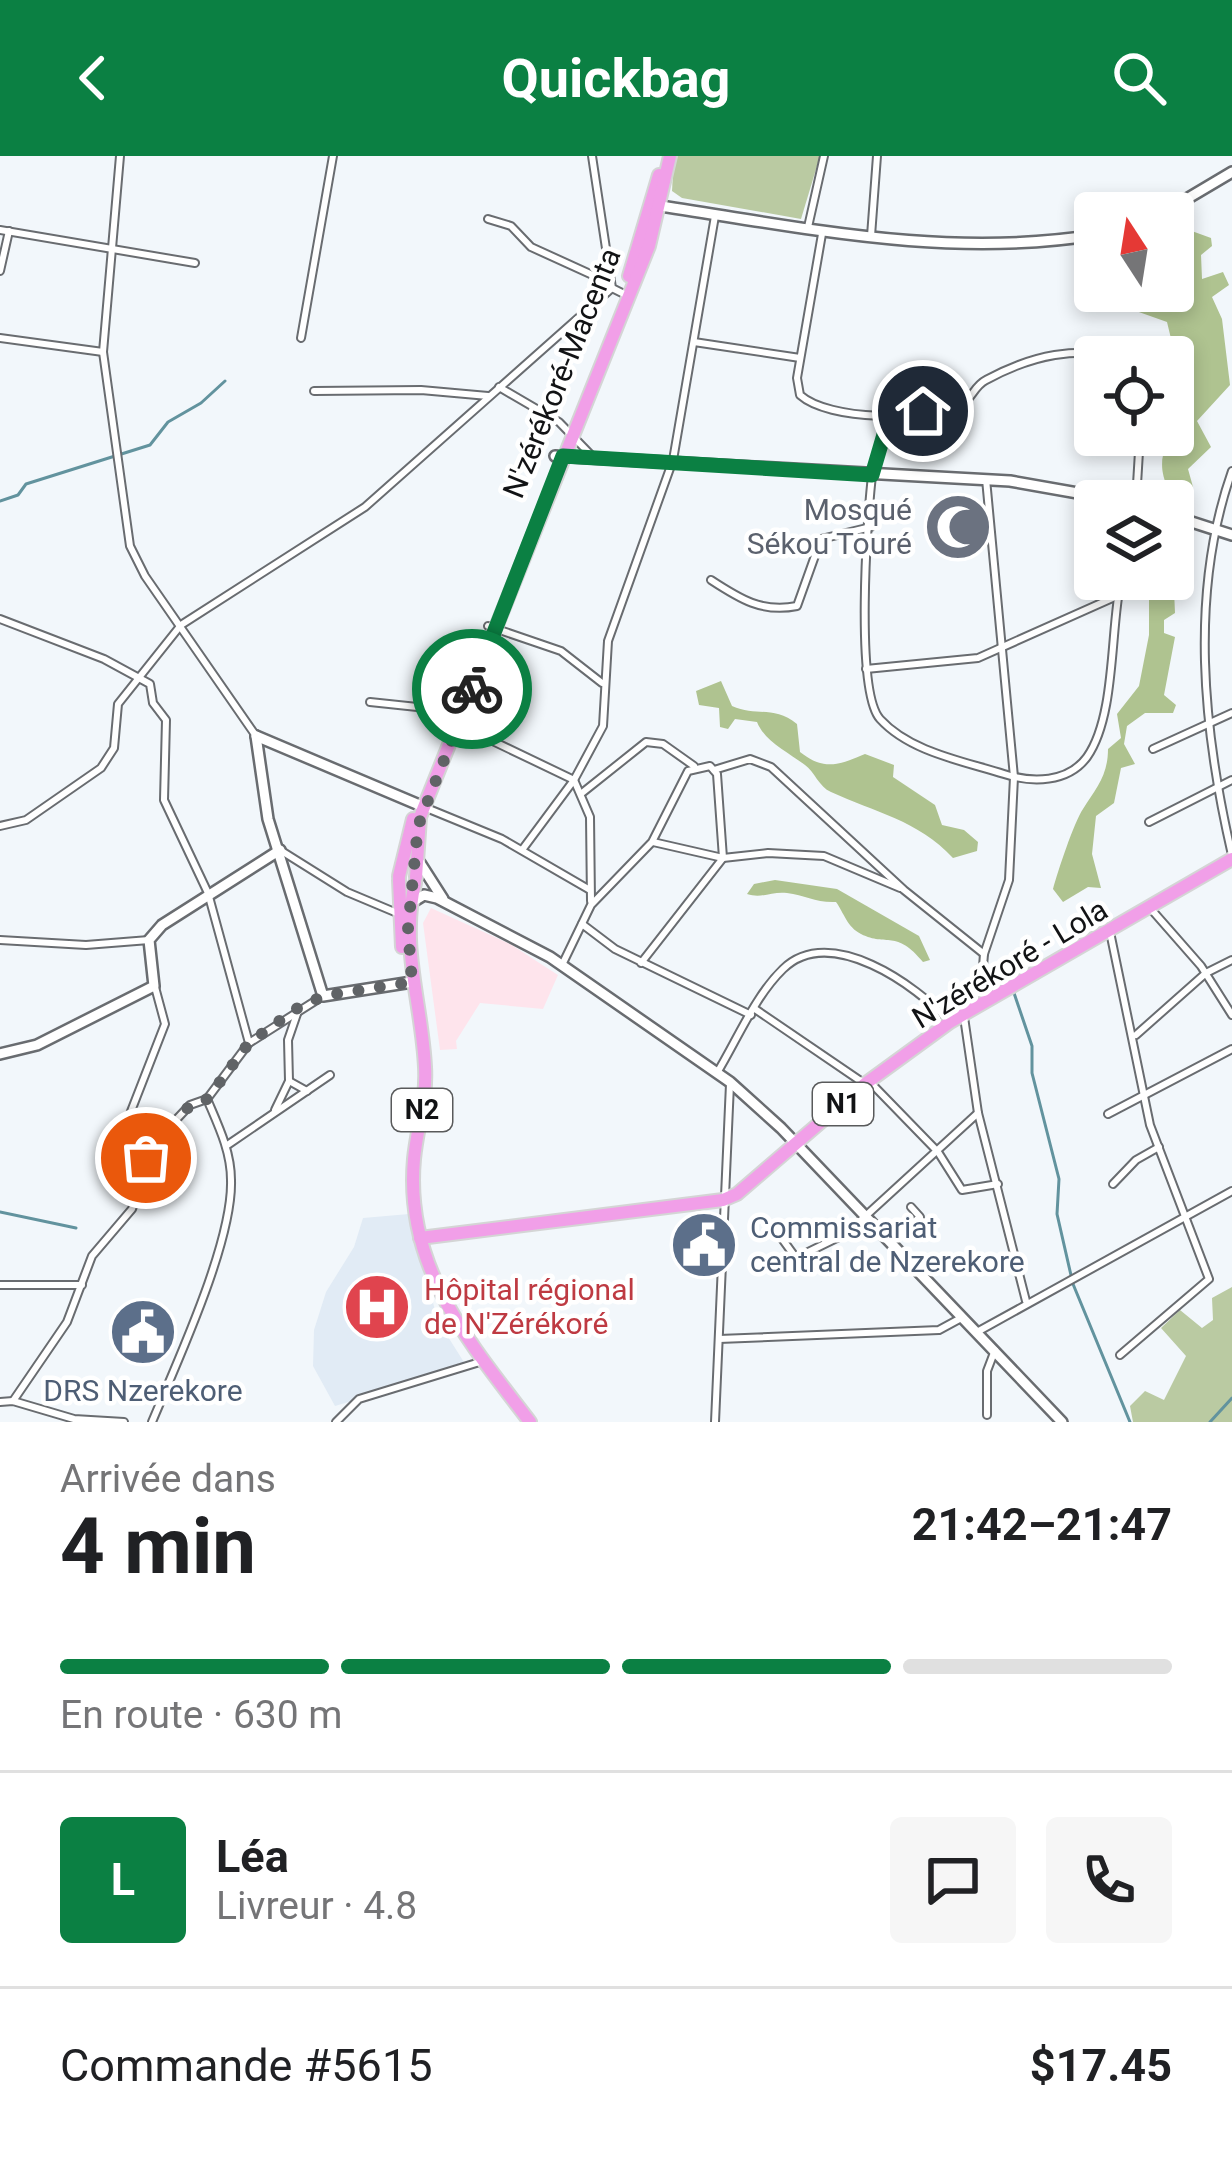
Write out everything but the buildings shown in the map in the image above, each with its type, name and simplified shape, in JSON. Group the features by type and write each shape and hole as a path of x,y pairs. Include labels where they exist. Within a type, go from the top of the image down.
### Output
{"highway":[{"name":"N2","path":"420,1238 414,1158 425,1072 399,878 421,806 569,433 619,290 657,205 666,156"},
{"name":"N2","path":"403,910 415,880 421,806"},
{"name":"N'zérékoré - Lola","path":"420,1238 723,1200 798,1146 867,1082 950,1022 1231,862"},
{"path":"399,878 408,870 415,880"},
{"path":"420,1238 452,1319 530,1422"}],"street":[{"path":"120,156 103,352 134,558 256,736 268,819 323,996"},
{"path":"301,338 332,156"},
{"path":"591,156 619,290"},
{"path":"808,231 824,156"},
{"path":"871,240 877,156"},
{"path":"1194,194 1232,172"},
{"path":"657,205 871,240 1010,245 1074,238"},
{"path":"523,850 574,780 603,726 608,641 673,460 715,214"},
{"path":"488,219 511,226 531,247 619,290"},
{"path":"0,271 4,230 195,263"},
{"path":"822,234 797,387 810,404 836,414 890,414 964,404 985,380 1047,354 1074,351"},
{"path":"0,826 26,820 101,768 114,748 118,704 181,625 365,507 488,396 619,290"},
{"path":"0,338 103,352"},
{"path":"694,342 800,358"},
{"path":"499,387 569,433 591,455"},
{"path":"314,391 421,390 488,396"},
{"path":"890,414 872,475 866,669 870,706 895,733 1014,778 1060,778 1088,756 1104,715 1117,600"},
{"path":"559,456 986,479 1074,490"},
{"path":"1231,862 1211,723 1205,624 1213,530 1232,470"},
{"path":"986,479 1014,778 1010,880 984,954 982,979 991,995"},
{"path":"1194,523 1232,536"},
{"path":"711,580 750,604 770,610 797,606 821,539 871,527"},
{"path":"866,669 940,665 1005,648 1108,600"},
{"path":"0,619 140,676 166,720 164,800 208,893 249,1043"},
{"path":"492,627 561,651 604,684"},
{"path":"370,702 455,719 574,780 590,817 591,905"},
{"path":"1153,749 1232,713"},
{"path":"256,736 523,850 590,890"},
{"path":"582,793 646,742 663,744 694,766 714,770 749,759 765,763 904,890 984,954"},
{"path":"562,964 591,905 652,842 694,766"},
{"path":"641,963 723,858 714,770"},
{"path":"1149,821 1232,780"},
{"path":"652,842 723,858 767,853 824,856 904,890"},
{"path":"0,940 86,945 149,940 208,893 280,850"},
{"path":"280,850 347,892 403,910 424,895 447,903 562,964 730,1082 798,1146 1062,1422"},
{"path":"416,853 447,903"},
{"path":"1151,909 1206,974 1232,1015"},
{"path":"582,924 641,963 753,1012 867,1082 938,1152 962,1190 998,1184"},
{"path":"1110,932 1159,1148 1209,1279 1120,1354"},
{"path":"144,1164 112,1160 165,1024 154,986 149,940"},
{"path":"717,1073 784,968 812,956 879,966 901,977 950,1022"},
{"path":"1134,1036 1206,974 1232,960"},
{"path":"13,1401 68,1322 92,1256 140,1193 144,1164 156,1141 190,1105 207,1099 249,1043 323,996 412,982"},
{"path":"0,1054 37,1045 154,986"},
{"path":"273,1114 289,1081 288,1040 300,1007"},
{"path":"963,1014 977,1113 1026,1300"},
{"path":"1108,1114 1232,1049"},
{"path":"226,1146 330,1075"},
{"path":"289,1081 308,1091"},
{"path":"715,1422 730,1082"},
{"path":"152,1422 226,1220 232,1176 207,1099"},
{"path":"775,1229 796,1258 831,1244 977,1113"},
{"path":"1113,1184 1136,1160 1159,1148"},
{"path":"977,1332 1026,1300 1232,1191"},
{"path":"889,1242 920,1217 911,1207"},
{"path":"0,1285 82,1285"},
{"path":"719,1339 939,1330 963,1317"},
{"path":"987,1415 987,1371 995,1351"},
{"path":"336,1422 359,1399 483,1361"},
{"path":"0,1402 13,1401 49,1414 124,1422"}],"shaded area":[{"path":"431,908 510,944 558,975 543,1009 480,1003 456,1041 457,1049 440,1050 423,923"},
{"name":"Hôpital régional de N'Zérékoré","path":"409,1214 438,1321 467,1367 335,1406 313,1366 314,1330 326,1292 354,1247 363,1218"}],"green space":[{"path":"674,156 820,156 801,219 682,198 672,191"},
{"path":"1194,232 1211,238 1212,246 1201,255 1202,279 1223,272 1229,285 1212,297 1222,319 1230,385 1197,421 1211,447 1188,469 1191,480 1165,480 1163,475 1163,456 1194,456 1194,336 1170,336 1167,322 1139,312 1194,312"},
{"path":"1149,600 1174,600 1175,613 1164,620 1164,633 1175,637 1164,695 1176,705 1173,713 1145,713 1127,726 1124,744 1135,764 1121,768 1114,803 1096,816 1092,854 1101,888 1088,887 1063,902 1053,889 1066,847 1104,774 1108,749 1121,738 1117,714 1139,686 1149,635"},
{"path":"721,681 732,706 781,715 797,724 800,752 817,762 832,764 865,754 894,765 893,777 935,805 942,825 964,830 978,842 977,851 953,858 925,834 827,790 808,768 771,741 757,722 735,719 728,729 720,727 719,708 699,705 696,691"},
{"path":"775,880 837,889 919,936 930,960 923,962 898,942 856,931 836,902 787,893 747,894 754,884"},
{"path":"1232,1287 1232,1422 1133,1422 1130,1406 1145,1391 1164,1400 1186,1356 1161,1328 1180,1310 1202,1328 1213,1320 1212,1298"}],"waterway":[{"path":"0,501 18,495 26,484 150,445 168,422 201,403 225,381"},
{"path":"1011,973 1016,960"},
{"path":"1014,993 1032,1046 1032,1073 1059,1179 1057,1214 1073,1284 1130,1422"},
{"path":"0,1212 76,1228"},
{"path":"1210,1422 1232,1398"}],"way so far":[{"path":"146,1158 190,1105 207,1099 249,1043 296,1009 323,996 412,982 408,929 418,826 472,689"}],"place":[{"name":"Mosqué Sékou Touré","path":"958,527"},
{"name":"Commissariat central de Nzerekore","path":"704,1245"},
{"name":"Hôpital régional de N'Zérékoré","path":"377,1307"},
{"name":"DRS Nzerekore","path":"143,1332"}],"route":[{"path":"472,689 563,456 872,475 890,414 923,411"}]}
